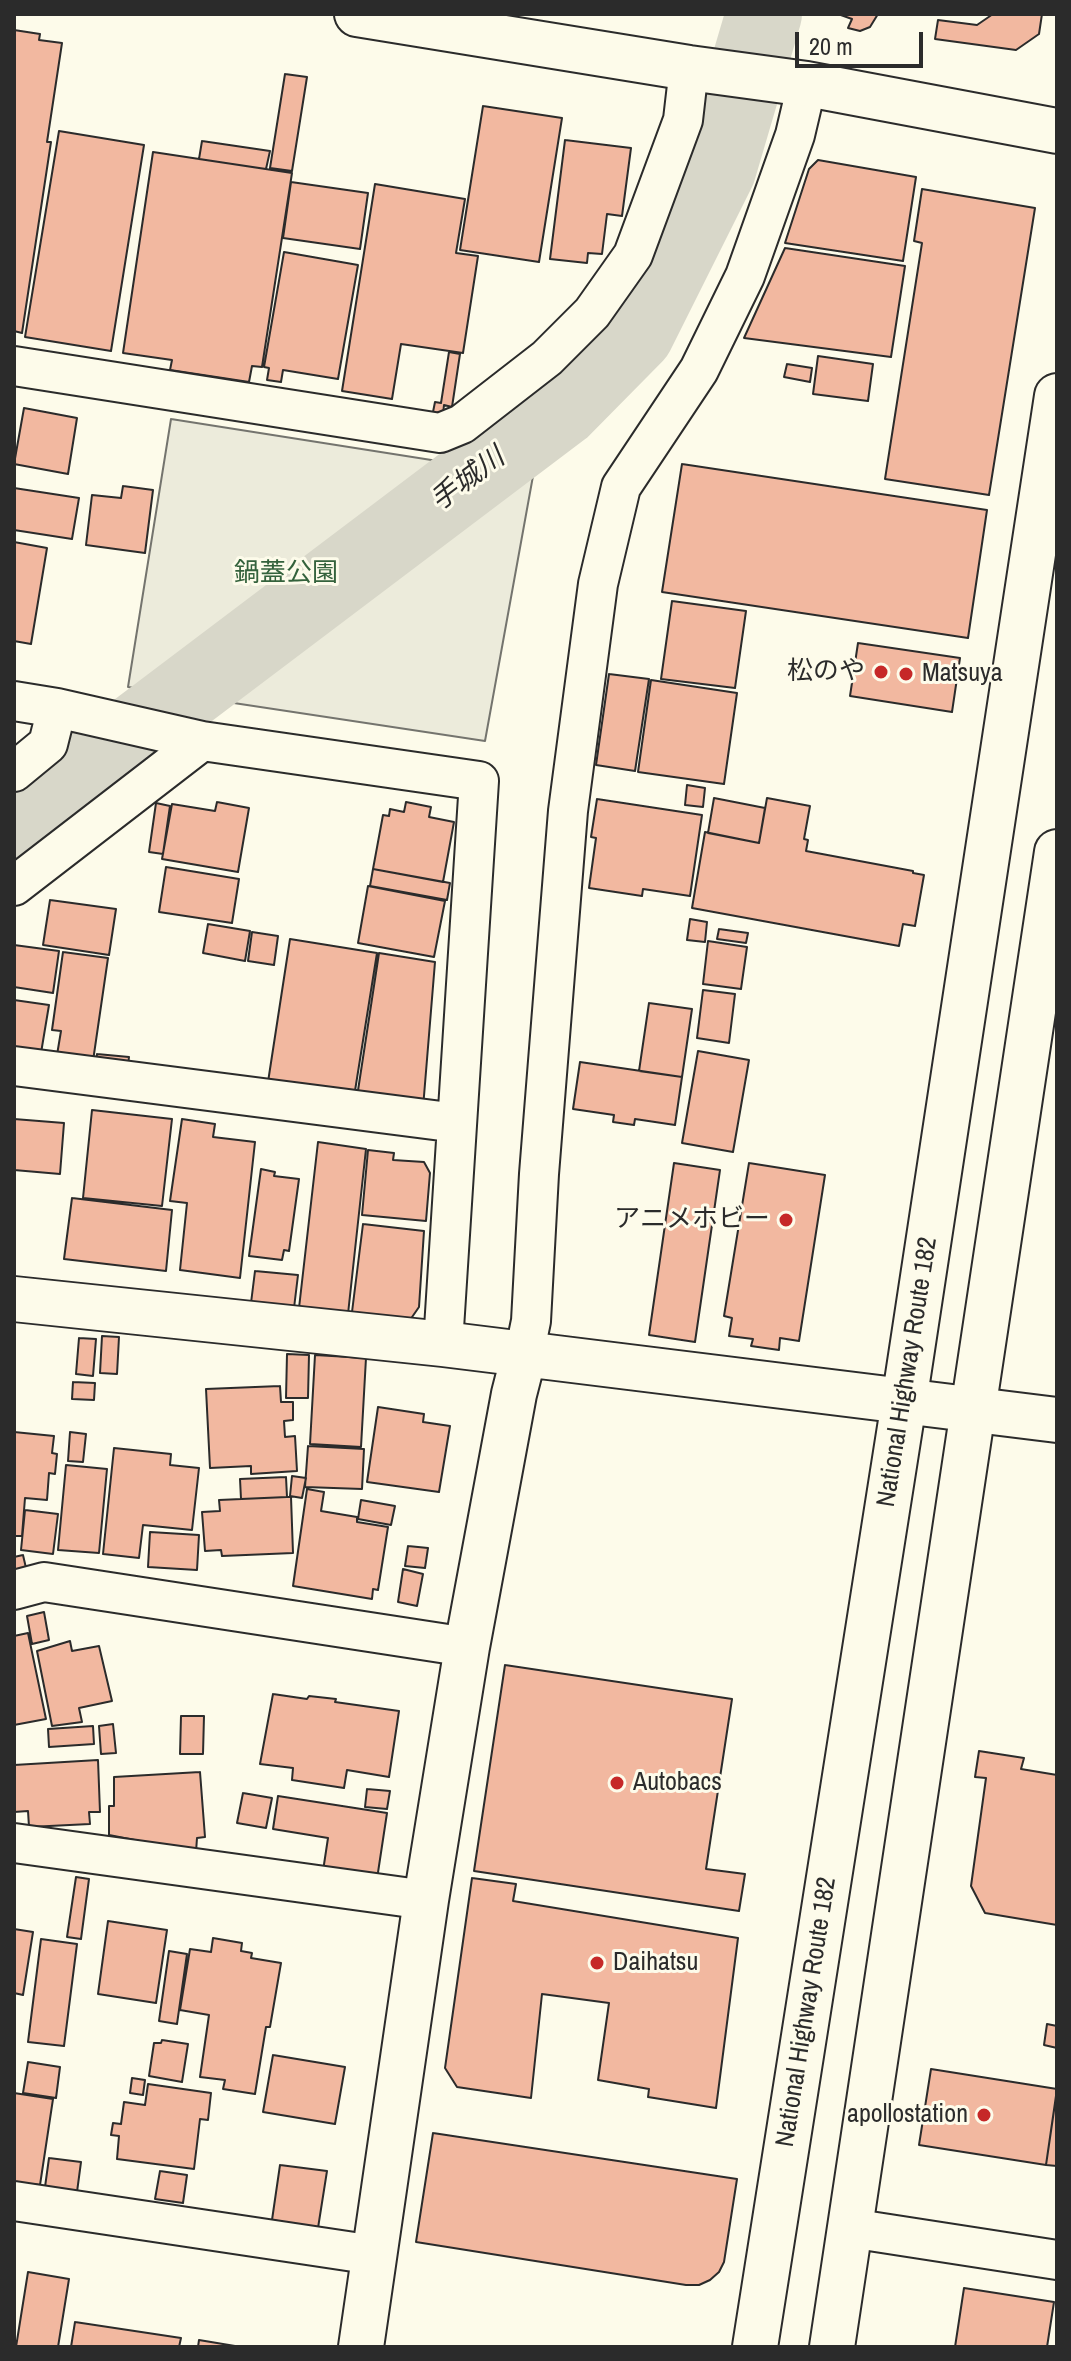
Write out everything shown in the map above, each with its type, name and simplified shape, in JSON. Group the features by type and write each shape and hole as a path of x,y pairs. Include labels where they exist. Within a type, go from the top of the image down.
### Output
{"main road":[{"path":"357,14 698,69 799,82 1057,131"},
{"name":"National Highway Route 182","path":"755,2347 904,1402 1057,396"},
{"path":"832,2347 974,1411 1046,1000 1057,852"},
{"path":"14,1299 443,1344 1057,1420"},
{"path":"361,2347 426,1900 467,1647 524,1355"}],"street":[{"path":"14,366 440,433 462,424 547,358 592,313 633,255 683,120 698,69"},
{"path":"524,1355 531,1321 539,1174 568,811 598,584 621,487 699,370 745,276 795,135 799,82"},
{"path":"14,701 192,739 479,781 443,1344"},
{"path":"14,772 48,744 57,708"},
{"path":"14,886 192,739"},
{"path":"14,1066 457,1123"},
{"path":"14,1590 44,1582 467,1647"},
{"path":"14,1843 426,1900"},
{"path":"14,2201 374,2255"},
{"path":"850,2228 1057,2260"}],"green space":[{"name":"鍋蓋公園","path":"171,419 533,476 485,741 128,687"}],"building":[{"path":"838,14 878,14 870,27 860,31 848,28 852,19"},
{"path":"993,14 1042,14 1039,34 1016,50 935,39 938,20 977,25"},
{"path":"14,30 40,34 39,40 62,43 47,142 51,142 22,333 14,331"},
{"path":"285,74 307,77 292,171 270,168"},
{"path":"483,106 562,118 539,262 460,250"},
{"path":"59,131 144,145 111,351 25,337"},
{"path":"565,140 631,148 622,216 607,214 602,254 588,253 587,263 550,259"},
{"path":"202,141 270,151 266,169 199,159"},
{"path":"153,152 292,173 262,367 252,366 249,382 170,370 172,360 123,353"},
{"path":"818,160 916,177 903,261 785,243 809,169"},
{"path":"291,182 368,193 360,249 283,238"},
{"path":"375,184 465,199 456,253 478,256 463,353 401,344 392,399 342,391"},
{"path":"922,189 1035,208 989,495 885,479 922,243 914,241"},
{"path":"785,248 905,266 891,357 744,338"},
{"path":"284,252 358,265 338,379 283,370 281,382 267,380 269,368 264,367"},
{"path":"449,352 460,354 452,407 444,405 443,414 433,412 435,402 441,403"},
{"path":"818,356 873,364 868,401 813,394"},
{"path":"787,364 812,368 810,382 784,377"},
{"path":"24,408 77,418 68,474 14,464"},
{"path":"682,464 987,510 968,638 662,592"},
{"path":"123,486 153,490 145,553 86,545 92,495 121,498"},
{"path":"14,488 79,498 72,539 14,530"},
{"path":"14,542 47,548 31,644 14,641"},
{"path":"672,601 746,611 735,688 661,679"},
{"path":"858,643 960,658 952,712 850,696"},
{"path":"609,674 649,679 635,771 596,765"},
{"path":"651,680 737,693 724,784 638,772"},
{"path":"687,785 705,788 703,807 685,805"},
{"path":"714,798 765,808 759,843 708,833"},
{"path":"767,798 810,806 804,839 808,840 806,851 924,875 915,926 903,924 899,946 692,908 705,832 759,843"},
{"path":"597,799 702,815 690,896 643,889 642,896 589,888 596,838 591,837"},
{"path":"217,802 249,808 238,872 162,859 172,804 215,811"},
{"path":"406,802 431,807 429,817 454,822 443,882 373,869 383,815 389,816 390,809 404,812"},
{"path":"156,803 170,806 163,854 149,852"},
{"path":"166,867 239,879 232,923 159,912"},
{"path":"373,869 450,883 447,900 370,886"},
{"path":"368,886 445,901 434,957 358,943"},
{"path":"50,900 116,909 109,955 43,945"},
{"path":"690,919 707,922 705,942 687,940"},
{"path":"208,924 250,931 245,961 203,953"},
{"path":"719,929 748,933 746,943 717,939"},
{"path":"252,932 278,936 274,965 248,961"},
{"path":"290,939 377,953 354,1097 268,1082"},
{"path":"708,941 747,947 741,989 703,984"},
{"path":"14,945 59,951 53,993 14,987"},
{"path":"63,952 108,958 93,1061 57,1055 61,1031 52,1030"},
{"path":"379,953 435,962 423,1108 357,1097"},
{"path":"703,990 735,994 729,1043 697,1038"},
{"path":"14,1000 49,1005 41,1053 14,1049"},
{"path":"649,1003 692,1009 682,1077 639,1071"},
{"path":"698,1051 749,1060 733,1152 682,1143"},
{"path":"97,1054 129,1057 128,1065 96,1062"},
{"path":"580,1062 682,1077 675,1125 635,1119 634,1125 613,1122 614,1115 573,1109"},
{"path":"92,1110 172,1119 162,1206 83,1198"},
{"path":"14,1119 64,1123 60,1174 14,1170"},
{"path":"182,1119 215,1124 213,1137 255,1142 240,1278 180,1270 187,1203 170,1201"},
{"path":"318,1142 366,1149 348,1314 299,1308"},
{"path":"368,1150 394,1153 393,1160 424,1162 430,1173 426,1221 362,1215"},
{"path":"674,1163 720,1170 695,1342 649,1335"},
{"path":"749,1163 825,1175 799,1341 780,1338 779,1350 751,1346 753,1339 729,1336 732,1318 724,1316"},
{"path":"261,1169 275,1172 274,1176 299,1179 289,1251 284,1250 282,1260 249,1256"},
{"path":"72,1198 172,1210 166,1271 64,1259"},
{"path":"363,1224 424,1231 419,1307 410,1320 352,1312"},
{"path":"255,1271 298,1275 294,1308 251,1303"},
{"path":"102,1336 119,1337 117,1374 100,1373"},
{"path":"79,1338 96,1339 93,1376 76,1374"},
{"path":"287,1354 309,1355 308,1398 286,1398"},
{"path":"315,1355 366,1358 361,1447 310,1444"},
{"path":"73,1382 95,1383 94,1400 72,1399"},
{"path":"280,1386 281,1402 293,1402 293,1420 284,1421 285,1437 295,1436 297,1471 251,1474 251,1466 210,1468 206,1389"},
{"path":"378,1407 424,1414 423,1422 450,1426 439,1492 367,1482"},
{"path":"14,1432 54,1436 52,1453 57,1454 55,1474 49,1473 47,1500 25,1498 22,1536 14,1536"},
{"path":"70,1432 86,1434 83,1462 68,1461"},
{"path":"308,1446 364,1449 362,1489 305,1487"},
{"path":"114,1448 171,1454 170,1465 199,1468 192,1530 143,1525 139,1558 103,1554"},
{"path":"66,1465 107,1469 99,1553 58,1550"},
{"path":"292,1476 306,1478 302,1498 290,1496"},
{"path":"286,1477 287,1497 241,1499 240,1479"},
{"path":"307,1489 324,1492 321,1511 357,1517 357,1522 388,1527 378,1590 373,1589 372,1599 293,1586"},
{"path":"291,1497 293,1553 222,1556 221,1550 205,1551 202,1512 220,1511 219,1500"},
{"path":"361,1500 395,1506 391,1525 358,1519"},
{"path":"25,1510 58,1514 53,1554 21,1550"},
{"path":"150,1532 199,1535 197,1570 148,1567"},
{"path":"408,1546 428,1548 425,1568 405,1566"},
{"path":"23,1555 26,1568 14,1571 14,1557"},
{"path":"403,1569 423,1574 417,1606 398,1602"},
{"path":"44,1612 49,1640 32,1644 27,1616"},
{"path":"28,1633 46,1719 14,1725 14,1636"},
{"path":"70,1641 72,1651 99,1646 112,1701 79,1708 82,1722 52,1726 37,1651"},
{"path":"505,1665 732,1699 706,1869 745,1874 739,1911 474,1871"},
{"path":"273,1694 336,1699 335,1702 399,1711 389,1777 347,1770 344,1788 292,1780 293,1768 260,1764"},
{"path":"181,1716 204,1716 203,1754 180,1754"},
{"path":"113,1724 116,1753 101,1754 99,1726"},
{"path":"93,1726 94,1744 49,1747 48,1729"},
{"path":"979,1751 1024,1758 1021,1769 1057,1775 1057,1925 985,1913 971,1886 986,1778 975,1777"},
{"path":"98,1760 100,1812 89,1812 90,1824 29,1827 28,1811 14,1812 14,1765"},
{"path":"200,1772 205,1837 197,1838 196,1852 109,1835 109,1806 114,1806 114,1777"},
{"path":"367,1789 390,1791 387,1809 365,1807"},
{"path":"243,1793 272,1798 266,1828 237,1823"},
{"path":"278,1796 387,1813 377,1879 323,1871 328,1838 273,1829"},
{"path":"76,1877 89,1879 81,1939 67,1937"},
{"path":"472,1878 516,1884 513,1901 738,1938 716,2108 648,2097 649,2089 598,2080 609,2003 542,1994 531,2098 457,2087 445,2068"},
{"path":"108,1921 167,1930 156,2003 98,1994"},
{"path":"14,1929 33,1932 23,1995 14,1993"},
{"path":"213,1938 242,1943 241,1951 252,1953 251,1958 281,1963 255,2094 223,2089 225,2080 200,2077 209,2015 180,2010 190,1949 211,1952"},
{"path":"41,1939 77,1944 64,2046 28,2042"},
{"path":"169,1951 187,1954 177,2024 159,2021"},
{"path":"1047,2024 1057,2026 1057,2048 1044,2045"},
{"path":"162,2040 188,2044 182,2082 149,2076 154,2043 161,2043"},
{"path":"273,2055 345,2067 335,2124 263,2112"},
{"path":"28,2062 60,2067 56,2098 23,2093"},
{"path":"931,2069 1057,2089 1046,2165 919,2145"},
{"path":"132,2078 145,2080 143,2095 130,2093"},
{"path":"148,2084 211,2093 208,2120 200,2119 194,2169 117,2159 119,2136 111,2135 113,2123 121,2124 124,2102 145,2105"},
{"path":"1057,2090 1057,2166 1046,2165"},
{"path":"14,2093 53,2099 40,2185 32,2184 32,2188 14,2185"},
{"path":"433,2133 737,2179 724,2262 710,2280 699,2285 686,2285 416,2242"},
{"path":"49,2158 81,2162 77,2192 45,2187"},
{"path":"280,2165 327,2171 318,2228 272,2220"},
{"path":"160,2171 187,2175 183,2203 155,2199"},
{"path":"28,2272 69,2279 58,2347 16,2347"},
{"path":"964,2288 1054,2302 1047,2347 955,2347"},
{"path":"75,2322 181,2338 179,2347 71,2347"},
{"path":"199,2340 241,2347 198,2347"}],"waterway":[{"name":"手城川","path":"14,823 562,409 636,334 718,170 764,14"}],"place":[{"name":"松のや","path":"881,672"},
{"name":"Matsuya","path":"906,674"},
{"name":"アニメホビー","path":"786,1220"},
{"name":"Autobacs","path":"617,1783"},
{"name":"Daihatsu","path":"597,1963"},
{"name":"apollostation","path":"984,2115"}]}
